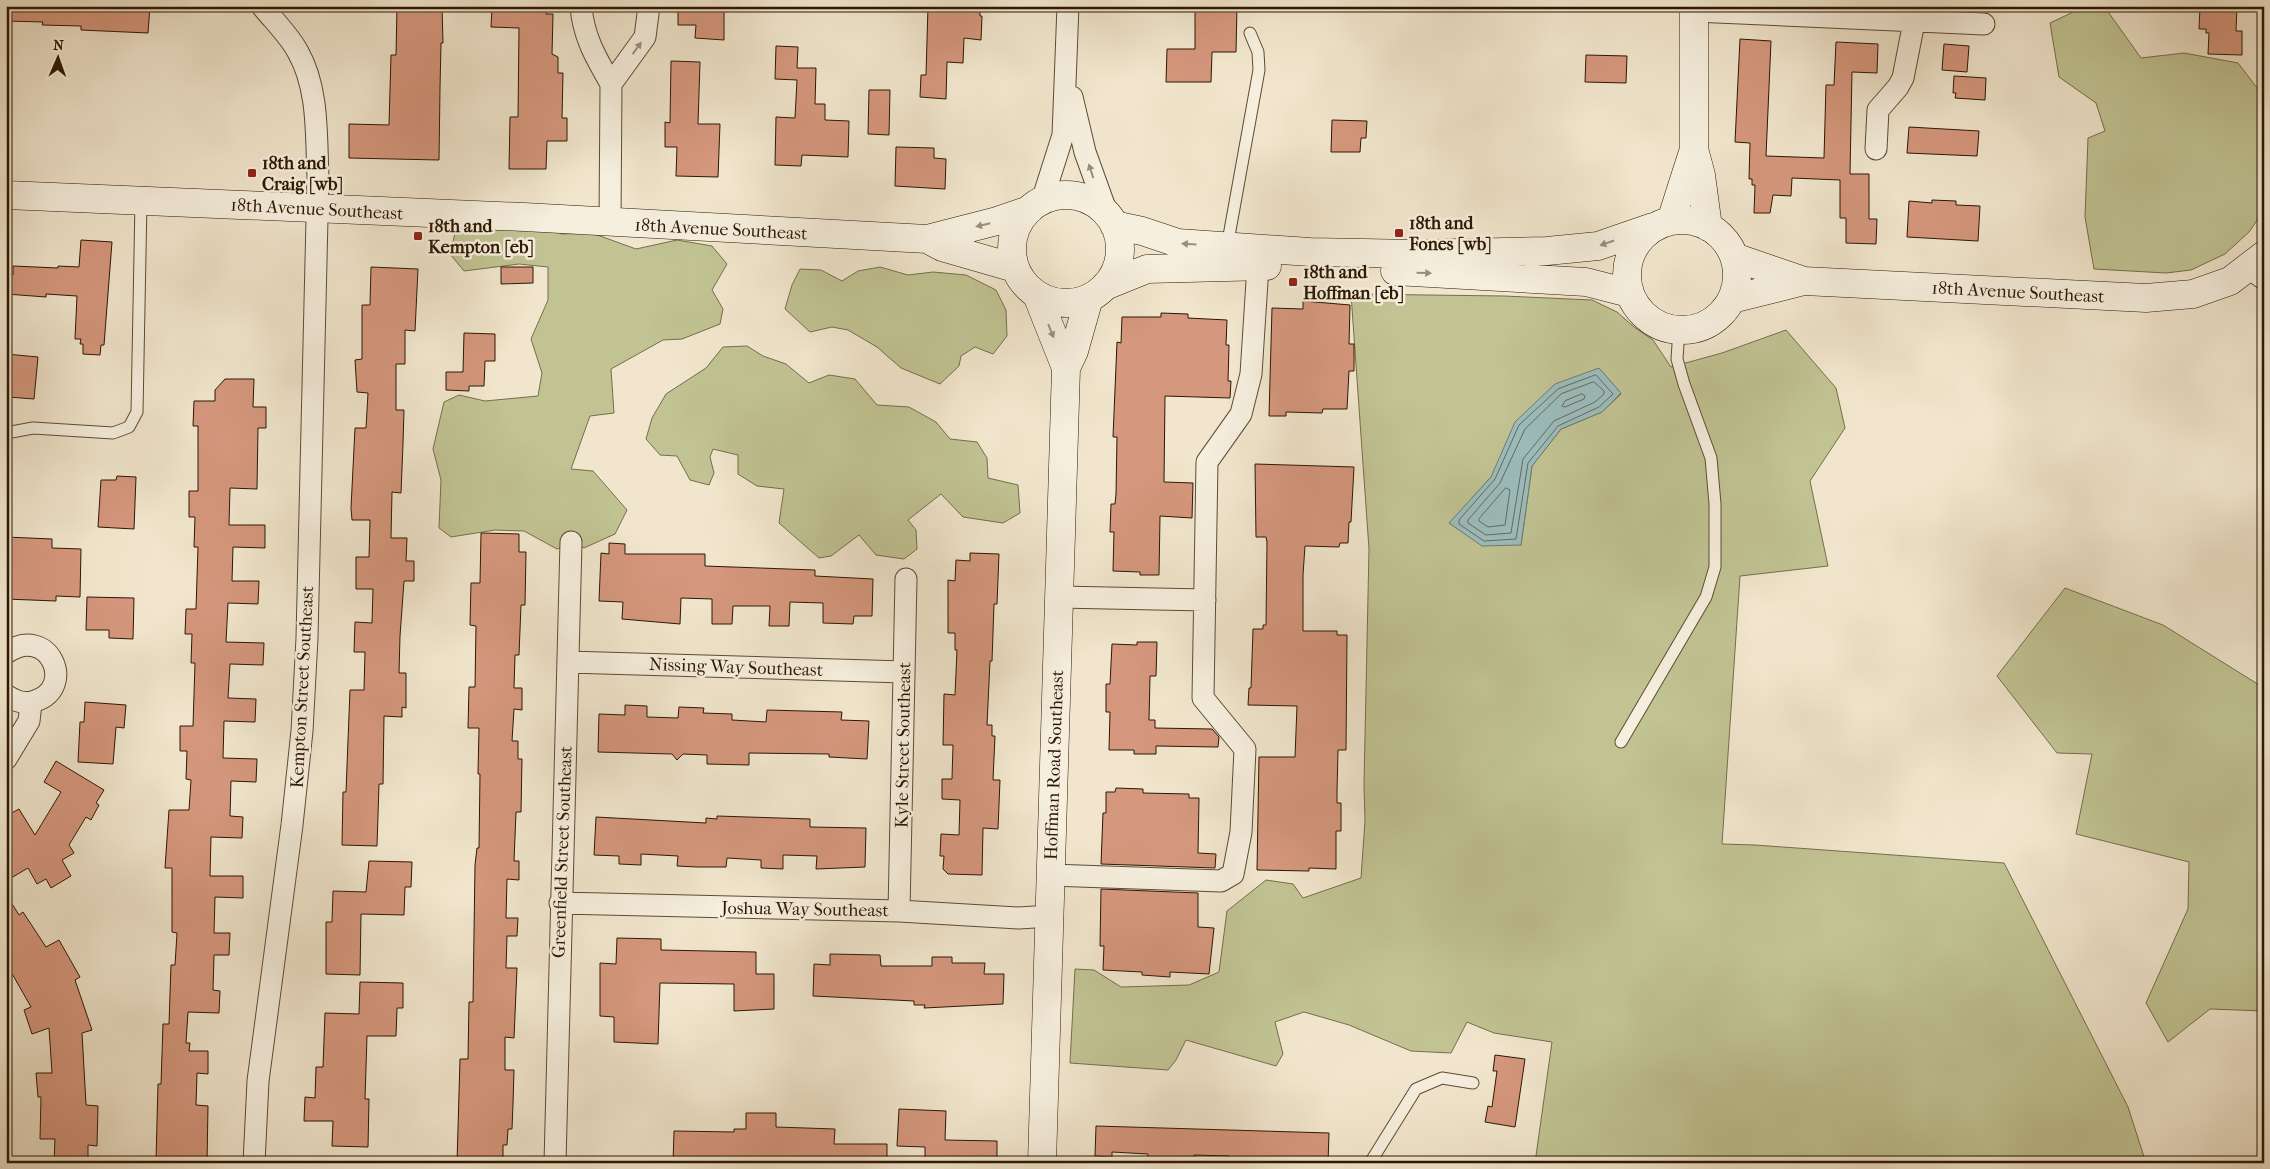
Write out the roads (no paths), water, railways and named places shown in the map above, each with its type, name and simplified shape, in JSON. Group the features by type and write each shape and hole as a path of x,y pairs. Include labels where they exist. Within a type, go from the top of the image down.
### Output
{"street":[{"name":"Kempton Street Southeast","path":"254,1163 258,1081 291,835 302,731 307,638 318,177 316,113 306,72 299,52 262,6"},
{"path":"580,6 582,23 590,48 611,84 610,224"},
{"path":"611,84 644,37 649,6"},
{"path":"1068,6 1067,74 1063,135 1035,205 1019,222 1013,236 1011,249 1015,268 1024,283 1037,295 1054,302 1072,303 1147,269 1258,266 1539,278 1586,282 1629,293"},
{"path":"1708,227 1701,175 1694,149 1694,9 1914,22 1984,24"},
{"path":"1876,149 1878,110 1898,87 1903,78 1914,22"},
{"path":"1067,74 1084,152 1119,241 1119,257 1114,273 1097,292"},
{"path":"1035,205 1068,195 1093,202 1111,221 1178,243 1310,252 1406,254 1547,251 1598,246 1662,224 1690,220 1708,227 1724,239 1734,257 1737,278 1732,299 1719,316 1700,327 1679,330 1658,325 1640,312 1629,293 1626,274 1630,256 1639,240 1662,224 1694,149"},
{"name":"18th Avenue Southeast","path":"6,195 524,217 610,224 927,239 997,221 1035,205"},
{"name":"18th Avenue Southeast","path":"927,239 942,247 1015,268"},
{"name":"18th Avenue Southeast","path":"1734,257 1804,281 2146,298 2193,294 2252,271"},
{"path":"1050,875 1221,881 1234,874 1241,832 1245,749 1203,698 1207,462 1240,414 1251,374 1258,266"},
{"name":"18th Avenue Southeast","path":"1732,299 1804,281"},
{"name":"Hoffman Road Southeast","path":"1066,368 1097,292"},
{"name":"Hoffman Road Southeast","path":"1037,295 1066,368 1042,1163"},
{"name":"Greenfield Street Southeast","path":"554,1163 571,542"},
{"name":"Kyle Street Southeast","path":"899,911 906,579"},
{"path":"1059,597 1205,600"},
{"path":"6,653 22,645 40,648 53,661 56,678 53,687 40,700 31,703 14,700 6,695"},
{"name":"Nissing Way Southeast","path":"568,662 904,672"},
{"path":"6,759 29,722 31,703"},
{"name":"Joshua Way Southeast","path":"560,903 899,911 1019,918 1050,916"}],"lane":[{"path":"1227,247 1259,70 1258,52 1250,33"},
{"path":"6,433 33,428 113,433 129,427 137,412 141,200"},
{"path":"1621,742 1706,598 1715,567 1715,504 1710,458 1677,359 1679,330"},
{"path":"1370,1163 1416,1089 1442,1078 1473,1083"}],"water":[{"path":"1599,368 1621,393 1602,412 1561,429 1532,466 1521,545 1482,546 1449,523 1491,477 1515,422 1555,384"}],"place":[{"name":"18th and Craig [wb]","path":"252,173"},
{"name":"18th and Fones [wb]","path":"1399,233"},
{"name":"18th and Kempton [eb]","path":"418,236"},
{"name":"18th and Hoffman [eb]","path":"1293,282"}]}
